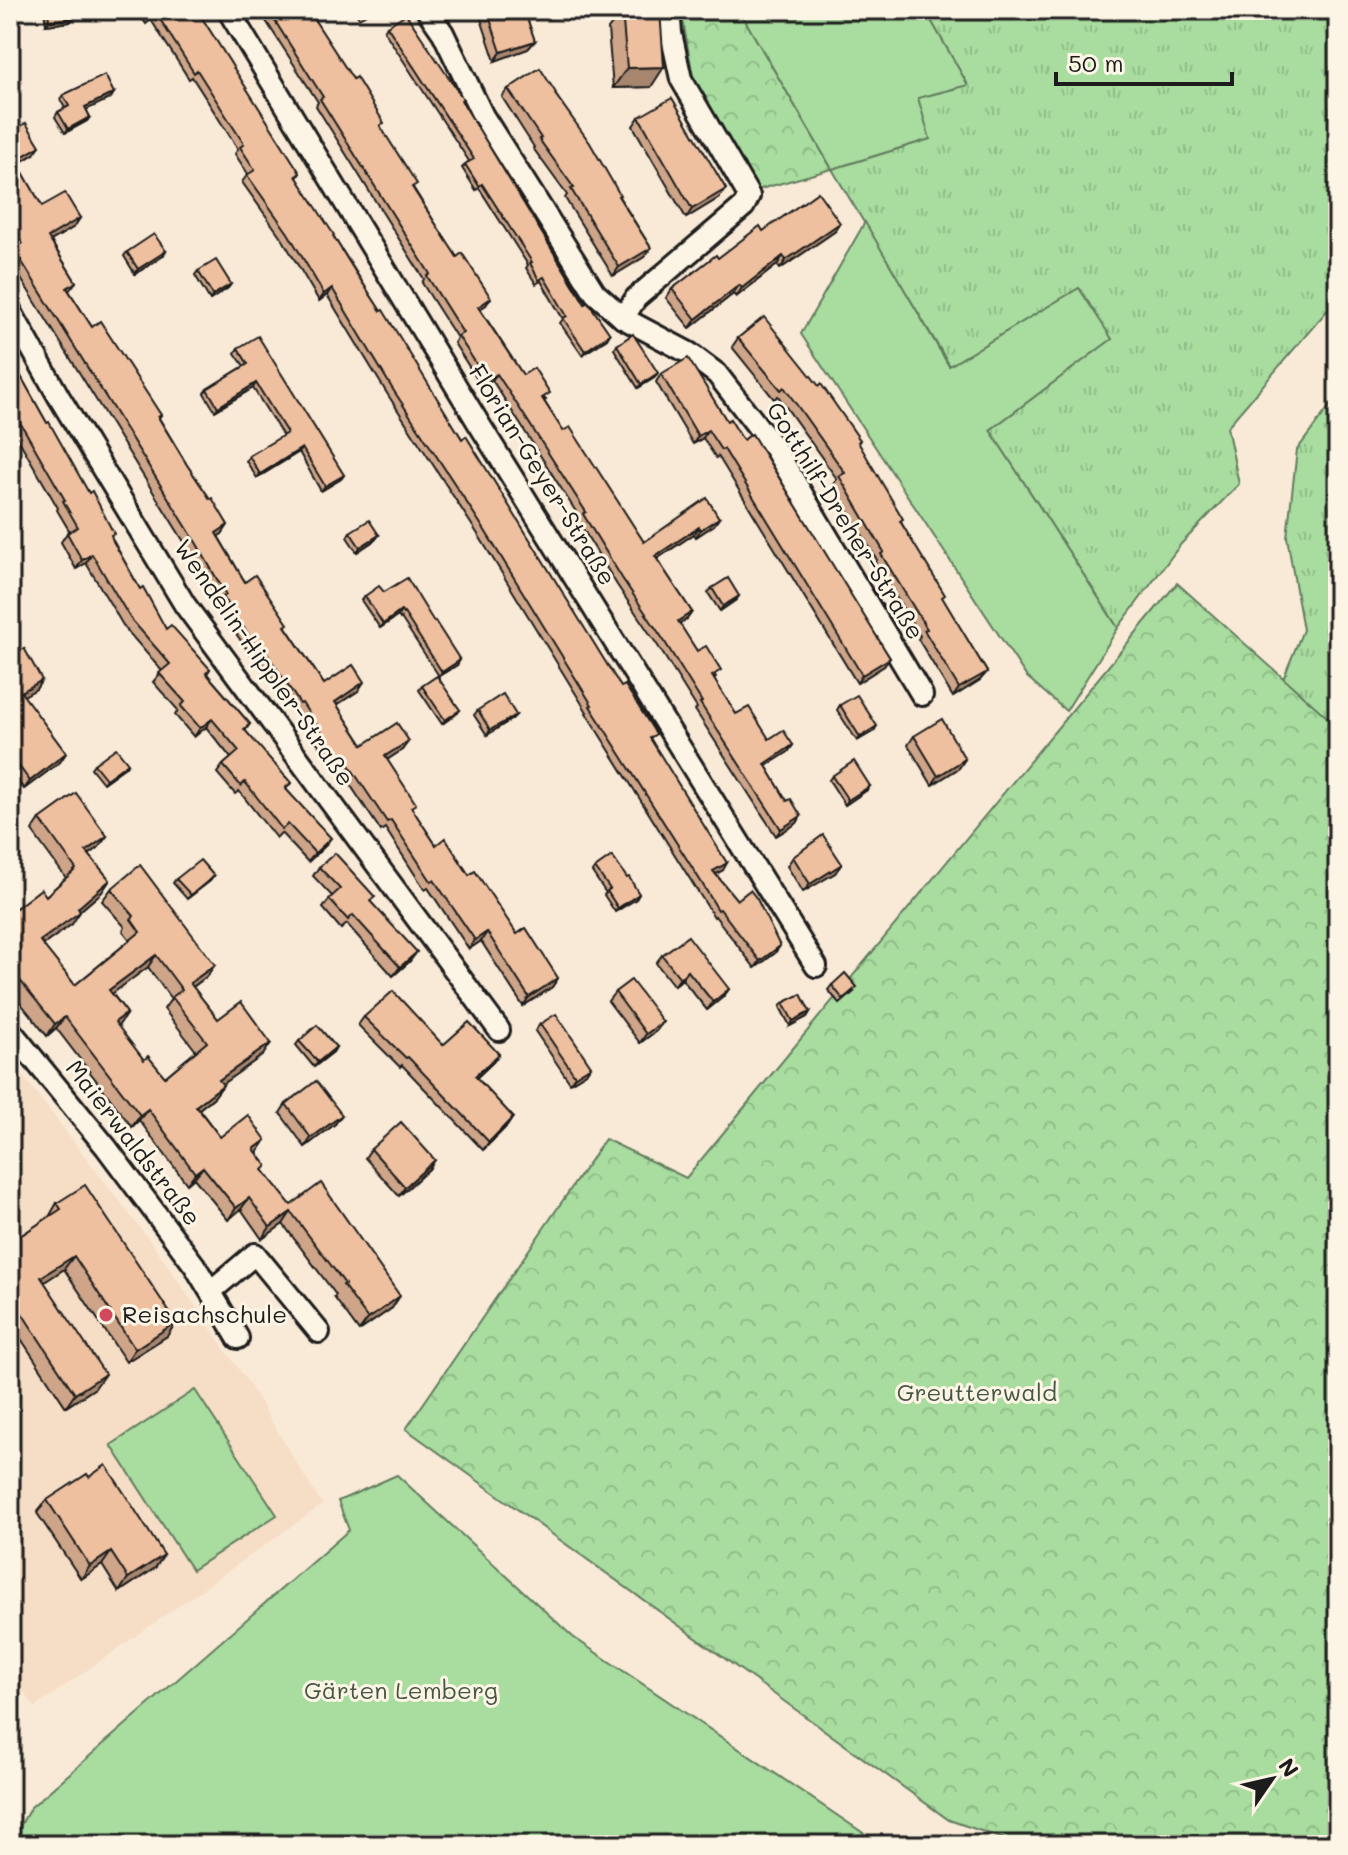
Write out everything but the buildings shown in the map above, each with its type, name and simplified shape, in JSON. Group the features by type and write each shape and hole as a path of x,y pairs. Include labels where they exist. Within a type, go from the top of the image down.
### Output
{"street":[{"name":"Florian-Geyer-Straße","path":"228,10 479,424 816,966"},
{"name":"Gotthilf-Dreher-Straße","path":"427,10 443,33 483,116 595,293 623,318 689,353 717,374 775,449 922,695"},
{"path":"623,318 636,298 744,206 749,196 681,79 669,10"},
{"name":"Wendelin-Hippler-Straße","path":"10,310 185,605 499,1030"},
{"name":"Maierwaldstraße","path":"10,1030 106,1147 195,1266 238,1338"},
{"path":"211,1291 255,1254 319,1332"}],"shaded area":[{"name":"Reisachschule","path":"10,1059 154,1246 249,1384 322,1505 35,1707 10,1673"}],"green space":[{"path":"681,10 739,10 832,169 757,190 694,82"},
{"path":"739,10 925,10 968,85 918,98 930,139 832,169"},
{"path":"925,10 1338,10 1338,298 1227,427 1239,484 1181,544 1118,628 990,430 1111,339 1079,288 950,366 832,169 929,139 917,98 968,85"},
{"path":"865,222 949,366 1079,288 1112,339 990,430 1118,628 1066,711 1026,676 801,334"},
{"path":"1338,395 1338,742 1252,756 1303,630 1287,537 1297,450"},
{"name":"Greutterwald","path":"1177,583 1338,727 1338,1845 1022,1845 949,1820 406,1429 605,1139 686,1178"},
{"path":"195,1390 277,1515 192,1570 111,1445"},
{"name":"Gärten Lemberg","path":"397,1475 573,1637 881,1845 10,1845 30,1808 349,1530 338,1501"}],"place":[{"name":"Reisachschule","path":"106,1315"}]}
